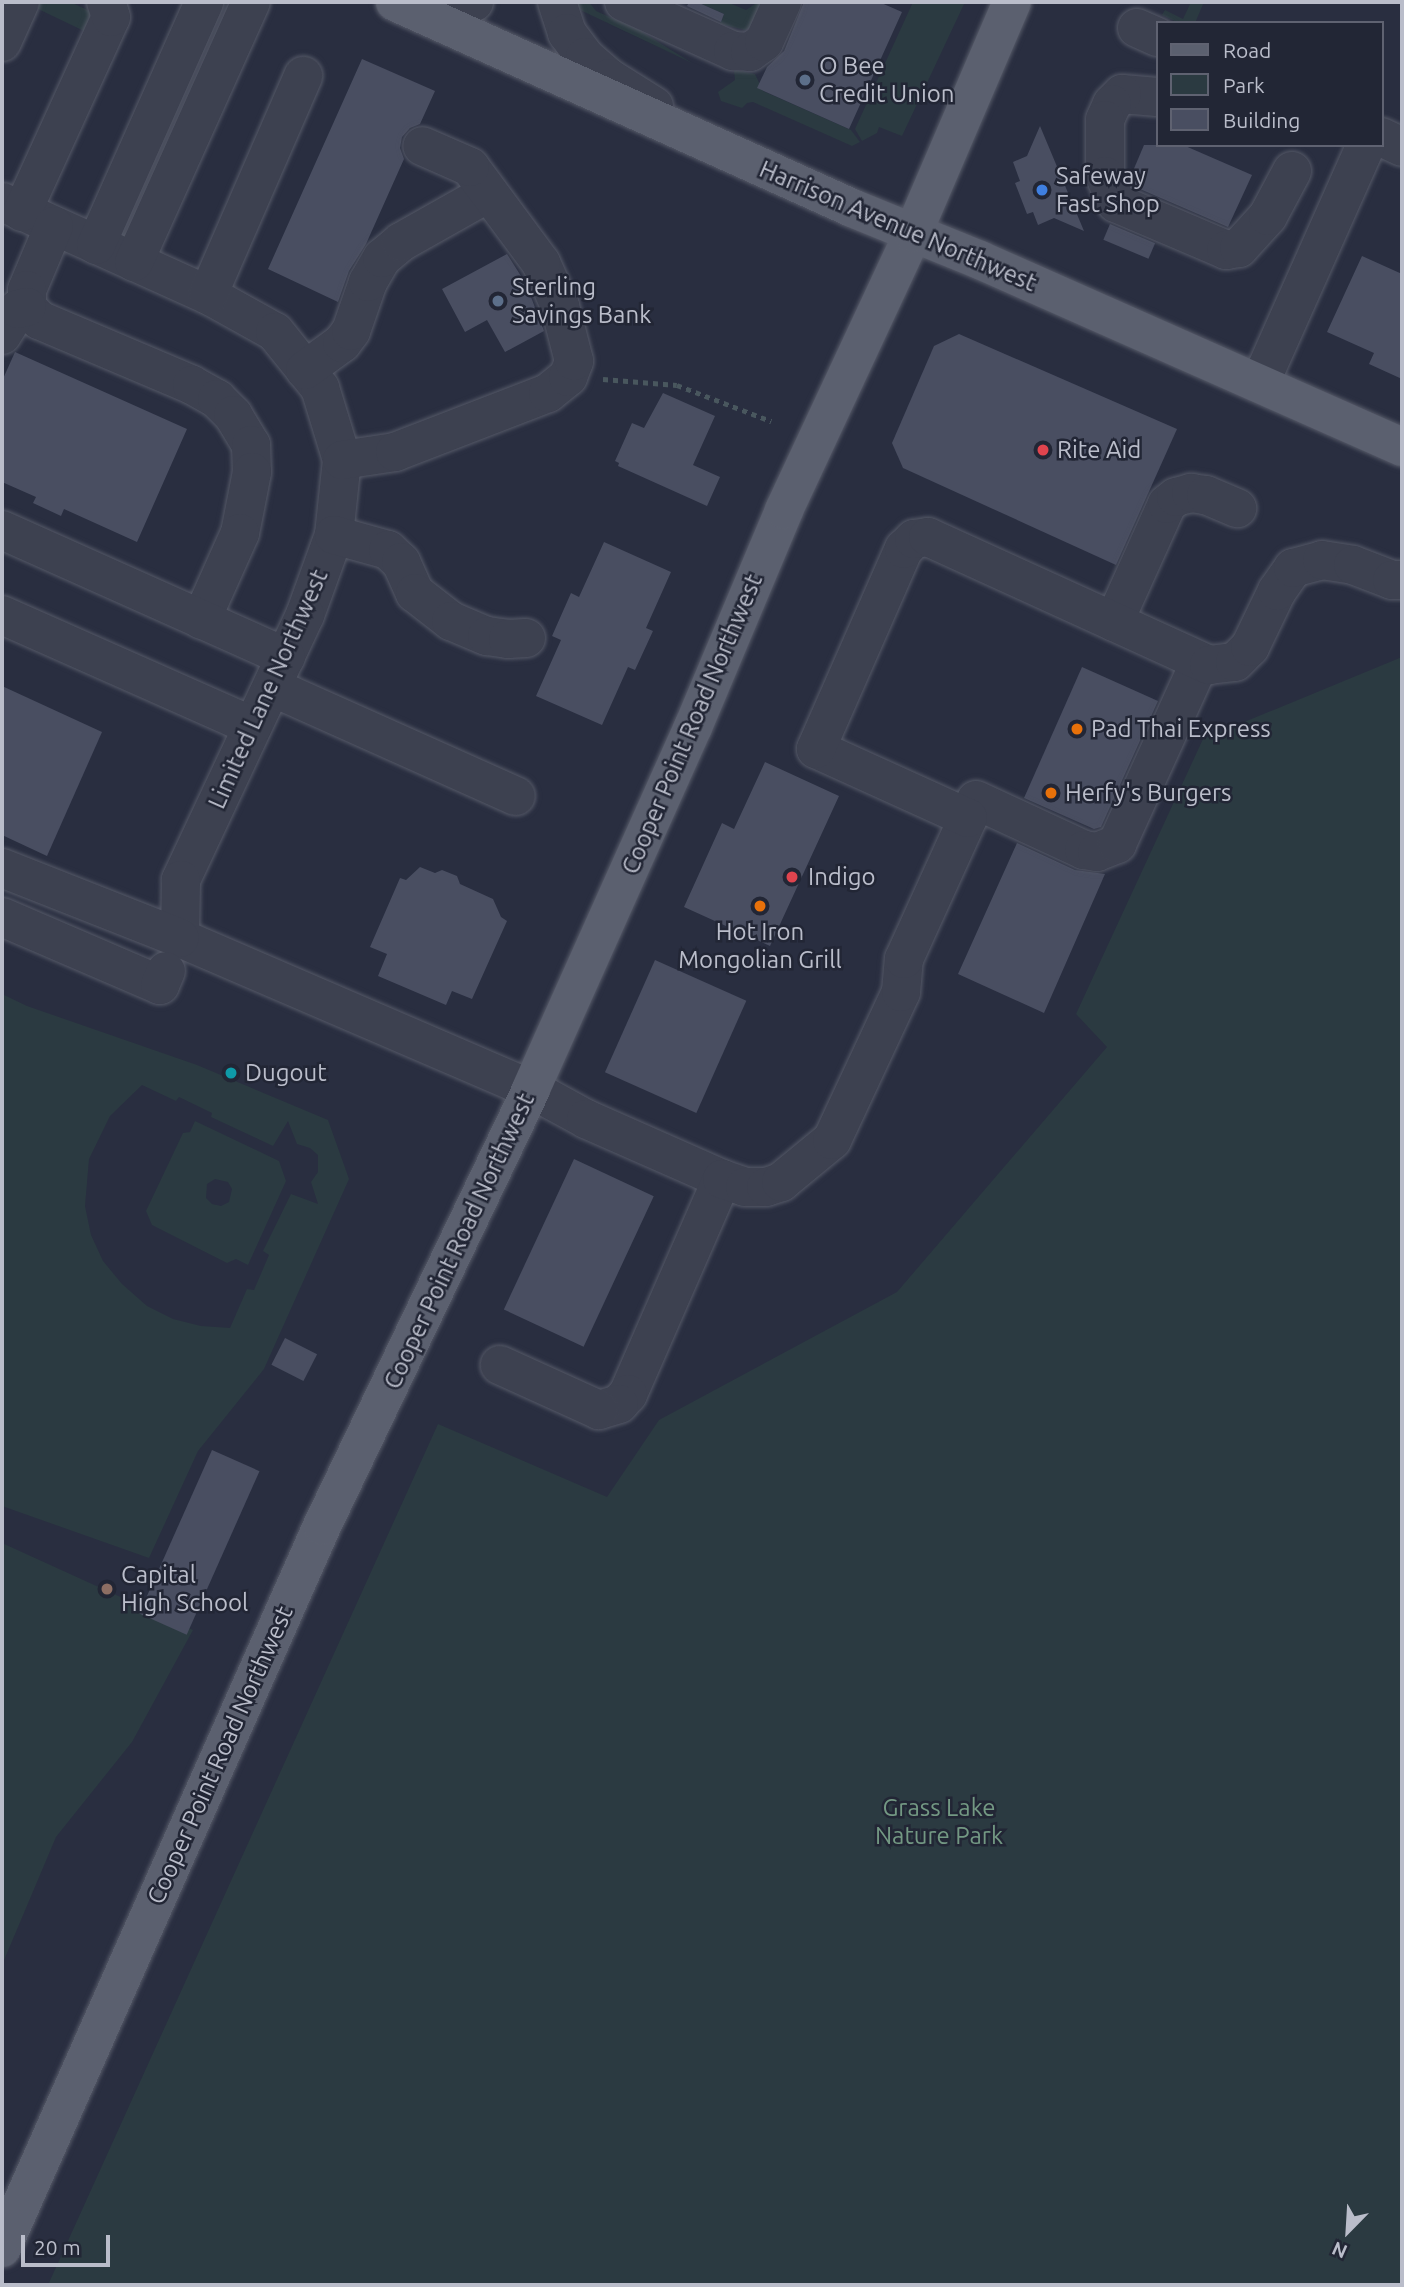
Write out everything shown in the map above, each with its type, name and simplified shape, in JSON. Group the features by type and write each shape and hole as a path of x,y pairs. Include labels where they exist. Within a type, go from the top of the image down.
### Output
{"main road":[{"name":"Harrison Avenue Northwest","path":"395,2 694,138 1402,447"},
{"name":"Cooper Point Road Northwest","path":"2,2245 322,1526 531,1089 693,727 785,510 914,233 1012,2"}],"street":[{"path":"2,43 20,2"},
{"path":"106,2 111,17 26,213 27,307 39,320 192,384 217,399 233,415 251,445 252,471 240,533 201,620"},
{"path":"96,245 204,2"},
{"path":"134,262 251,2"},
{"path":"444,2 474,2"},
{"path":"557,2 567,33 585,57 609,78 664,112 694,138"},
{"path":"624,2 733,51 750,52 764,42 782,2"},
{"path":"208,295 303,76"},
{"path":"1156,97 1122,94 1112,104 1105,120 1105,177 1116,203 1226,250 1239,248 1268,216 1292,171"},
{"path":"1383,138 1402,147"},
{"path":"342,460 395,452 548,393 568,377 574,361 573,345 560,306 541,263 470,167 422,146"},
{"path":"1260,383 1365,147"},
{"path":"305,370 347,337 368,282 382,258 401,242 488,193"},
{"name":"Limited Lane Northwest","path":"26,213 208,295 275,332 320,388 342,460 334,535 305,615 181,880 173,954"},
{"path":"2,335 18,309 27,307"},
{"path":"1114,622 1167,504 1176,497 1191,493 1206,495 1237,508"},
{"path":"2,530 201,620 279,672 516,796"},
{"path":"334,535 388,550 401,562 415,593 450,621 487,636 526,638"},
{"path":"2,868 173,954 531,1089 586,1119 722,1179 745,1187 774,1185 832,1139 901,992 904,959 968,818 816,749 904,549 914,539 928,537 1209,666 1235,662 1250,647 1277,590 1293,568 1322,560 1353,565 1392,580 1402,580"},
{"path":"2,615 253,726"},
{"path":"976,800 1084,850 1097,852 1117,844 1200,662"},
{"path":"2,917 160,985 173,954"},
{"path":"500,1365 599,1410 619,1404 628,1394 722,1179"}],"path":[{"path":"568,377 677,385 771,421"}],"green space":[{"path":"39,2 70,2 92,12 84,31 36,8"},
{"path":"571,2 589,2 596,11 639,30 692,63 576,8"},
{"path":"697,2 727,2 746,10 758,2 764,2 757,26 745,30 720,24 724,14"},
{"path":"913,2 965,2 902,136 879,127 877,133 862,141 855,129"},
{"path":"1191,2 1204,2 1196,21 1175,21 1162,15 1165,10 1183,19"},
{"path":"734,70 755,74 763,91 851,130 860,142 852,146 753,102 742,108 721,101 718,92 735,80"},
{"name":"Grass Lake Nature Park","path":"1402,657 1402,2285 48,2285 438,1424 607,1497 659,1420 897,1292 1107,1047 1076,1014 1203,739"},
{"path":"2,994 27,1006 197,1065 328,1120 349,1179 264,1369 198,1451 149,1558 2,1506","holes":["142,1085 176,1101 179,1097 212,1113 211,1117 273,1146 288,1121 297,1144 310,1148 318,1155 318,1172 311,1182 318,1204 291,1194 263,1251 269,1255 254,1290 247,1289 230,1328 201,1326 173,1319 147,1306 122,1284 103,1261 91,1235 85,1206 89,1159 110,1116"]},
{"path":"195,1121 279,1161 286,1181 248,1265 236,1259 227,1263 152,1225 146,1211 183,1133 190,1132","holes":["215,1179 228,1182 232,1189 229,1202 221,1206 212,1204 206,1198 207,1184"]},
{"path":"2,1543 193,1630 132,1742 56,1837 2,1965"}],"building":[{"path":"689,2 697,2 724,14 721,22 687,6"},
{"path":"804,2 879,2 902,12 849,129 757,88 767,67 784,51"},
{"path":"362,59 435,91 420,124 410,128 402,137 400,148 404,159 366,244 349,271 338,302 268,269"},
{"name":"Safeway Fast Shop","path":"1040,126 1084,231 1054,218 1038,225 1033,212 1027,214 1015,183 1020,181 1013,162 1027,156"},
{"path":"1144,145 1188,147 1252,175 1228,227 1133,186 1130,178"},
{"path":"1110,224 1155,243 1148,259 1103,240"},
{"path":"507,254 526,284 544,331 505,352 487,320 465,332 442,289"},
{"path":"1362,256 1402,274 1402,379 1369,364 1374,353 1327,332"},
{"path":"959,334 1177,429 1116,565 903,468 892,443 934,346"},
{"path":"15,352 187,429 137,542 64,509 61,516 33,503 36,497 2,482 2,381"},
{"path":"663,393 715,416 693,465 720,477 707,506 618,466 619,463 615,461 632,423 644,428"},
{"path":"604,542 671,572 646,628 653,631 635,670 628,667 602,725 536,696 561,640 552,636 571,593 579,597"},
{"path":"1082,667 1158,701 1101,827 1094,829 1024,798"},
{"path":"2,686 102,732 47,856 2,835"},
{"path":"765,762 839,796 770,946 684,907 722,823 734,829"},
{"path":"1017,843 1075,870 1105,874 1044,1013 958,974"},
{"path":"420,867 435,873 442,870 457,876 460,884 493,899 501,917 507,921 472,999 452,991 446,1005 378,976 387,954 370,947 400,878 406,880"},
{"path":"655,960 746,1001 696,1113 605,1072"},
{"path":"574,1159 654,1196 584,1347 504,1309"},
{"path":"285,1338 317,1354 303,1381 271,1365"},
{"path":"212,1450 260,1471 187,1635 139,1614"}],"place":[{"name":"O Bee Credit Union","path":"805,80"},
{"name":"Safeway Fast Shop","path":"1042,190"},
{"name":"Sterling Savings Bank","path":"498,301"},
{"name":"Rite Aid","path":"1043,450"},
{"name":"Pad Thai Express","path":"1077,729"},
{"name":"Herfy's Burgers","path":"1051,793"},
{"name":"Indigo","path":"792,877"},
{"name":"Hot Iron Mongolian Grill","path":"760,906"},
{"name":"Dugout","path":"231,1073"},
{"name":"Capital High School","path":"107,1589"}]}
